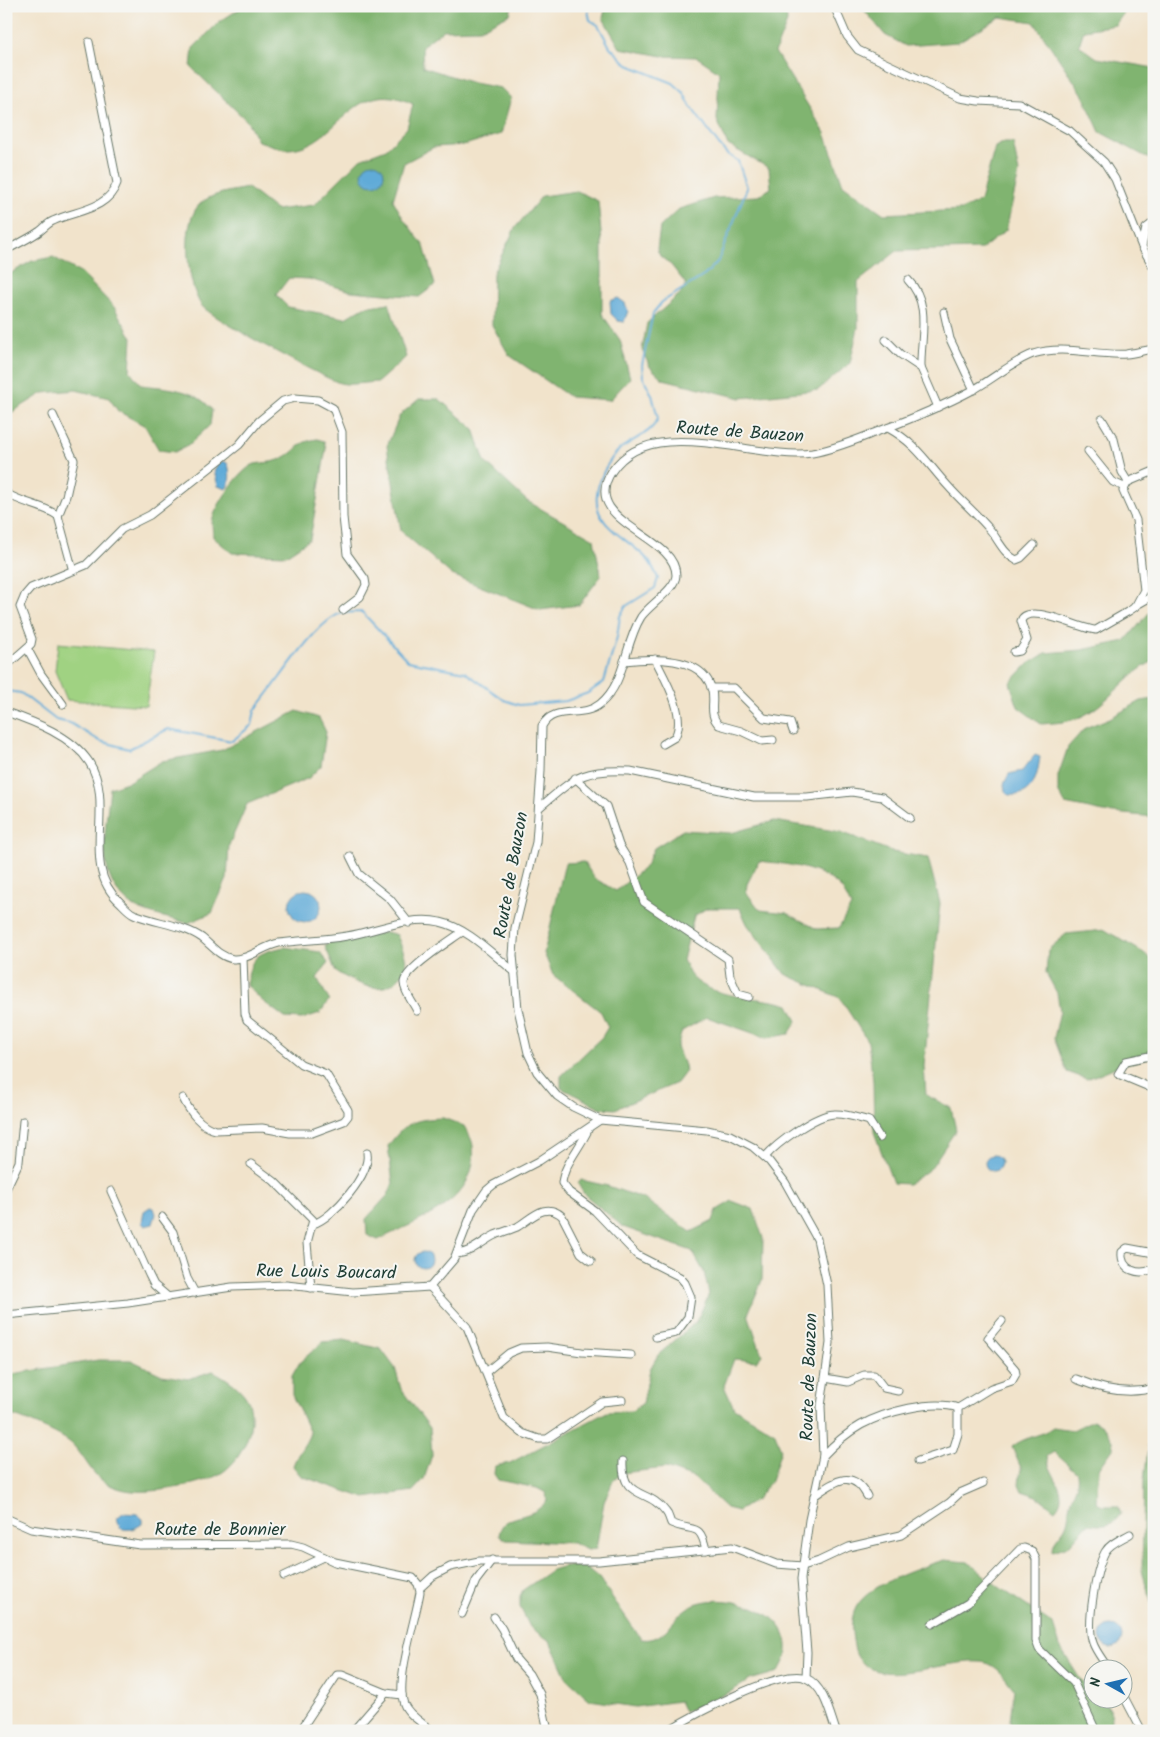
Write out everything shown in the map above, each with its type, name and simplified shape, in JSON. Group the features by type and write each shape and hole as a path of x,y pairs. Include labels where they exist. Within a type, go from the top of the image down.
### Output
{"street":[{"path":"834,6 847,36 858,50 960,98 1019,103 1070,131 1104,162 1115,179 1142,247 1154,268"},
{"path":"6,250 39,232 52,221 84,212 108,197 117,183 89,42"},
{"path":"1142,247 1146,228 1154,222"},
{"path":"908,280 914,287 924,316 921,368 938,407"},
{"path":"944,312 950,339 974,390"},
{"path":"886,340 900,354 921,368"},
{"name":"Route de Bauzon","path":"806,1678 807,1652 801,1590 803,1566 822,1456 821,1406 829,1358 830,1332 827,1285 817,1239 785,1182 765,1157 743,1141 718,1132 600,1120 573,1107 558,1096 537,1072 528,1053 522,1033 513,955 515,928 536,842 540,807 542,755 540,731 544,721 553,714 589,711 597,706 612,690 640,619 650,606 672,587 676,575 667,554 620,518 607,501 605,491 609,476 627,455 652,444 680,442 812,453 888,428 938,407 974,390 1033,354 1069,349 1126,354 1154,348"},
{"path":"6,666 27,648 32,639 26,628 20,607 25,595 31,588 86,565 122,529 150,516 239,445 273,407 283,401 295,398 318,400 333,408 342,432 343,517 347,554 365,579 366,585 360,597 342,610"},
{"path":"53,415 74,460 66,496 58,516 73,571"},
{"path":"1102,419 1114,439 1126,485"},
{"path":"888,428 902,436 928,460 947,485 991,531 1011,557 1016,560 1021,558 1034,545"},
{"path":"1088,451 1113,482 1126,485"},
{"path":"1135,607 1144,590 1142,564 1136,520 1123,491 1126,485 1154,471"},
{"path":"1144,475 1154,481"},
{"path":"6,493 24,503 48,510 58,516"},
{"path":"1014,652 1025,646 1026,640 1021,621 1026,615 1033,614 1054,618 1096,630 1154,595"},
{"path":"27,648 41,674 63,704"},
{"path":"624,661 655,659 677,662 696,669 705,676 711,688 712,714 719,725 741,731 762,741 773,740"},
{"path":"655,659 669,685 678,725 675,736 663,744"},
{"path":"711,688 734,688 764,718 790,722 793,731"},
{"path":"6,712 61,736 81,752 89,762 95,775 99,797 99,860 101,875 116,899 132,913 200,937 219,954 232,959 243,958 275,944 346,936 409,923 440,922 462,932 515,972"},
{"path":"540,807 575,778 590,772 630,771 754,797 807,797 852,792 882,798 910,818"},
{"path":"575,778 606,806 618,845 630,863 644,902 728,959 733,986 738,994 749,997"},
{"path":"350,856 359,874 390,899 409,923"},
{"path":"418,1011 405,986 405,978 414,966 462,932"},
{"path":"183,1098 190,1111 199,1120 208,1128 216,1130 262,1128 290,1133 312,1133 344,1121 348,1116 348,1110 326,1074 301,1064 247,1020 245,1014 243,958"},
{"path":"1154,1055 1126,1061 1118,1074 1154,1089"},
{"path":"765,1157 779,1143 814,1122 836,1113 869,1121 880,1138"},
{"path":"600,1120 588,1130 539,1161 493,1185 473,1210 457,1254 430,1287 467,1327 504,1418 522,1433 540,1440 547,1439 565,1429 602,1402 622,1400"},
{"path":"6,1189 19,1162 24,1121"},
{"path":"588,1130 580,1148 563,1172 562,1183 568,1192 595,1211 637,1255 680,1277 691,1297 688,1317 676,1333 656,1337"},
{"path":"313,1224 324,1220 354,1186 368,1162 366,1152"},
{"path":"251,1164 274,1181 310,1216 313,1224 307,1243 311,1288"},
{"path":"110,1191 154,1285 168,1297"},
{"path":"457,1254 468,1253 494,1236 515,1228 533,1215 546,1210 562,1216 580,1253 591,1261"},
{"path":"162,1217 173,1232 187,1278 195,1293"},
{"path":"1154,1253 1127,1248 1122,1252 1121,1258 1124,1265 1140,1274 1145,1274 1154,1268"},
{"name":"Rue Louis Boucard","path":"6,1315 168,1297 232,1287 286,1285 353,1292 430,1287"},
{"path":"822,1456 852,1430 870,1420 934,1404 946,1404 958,1408 992,1388 1012,1381 1015,1378 1015,1370 988,1338 1002,1321"},
{"path":"486,1372 510,1353 521,1348 547,1347 582,1352 631,1355"},
{"path":"825,1378 848,1382 864,1375 874,1375 884,1388 898,1390"},
{"path":"1076,1378 1111,1389 1140,1392 1154,1388"},
{"path":"918,1462 934,1455 946,1454 954,1448 959,1420 958,1408"},
{"path":"623,1461 622,1476 626,1484 666,1511 671,1523 699,1530 706,1550"},
{"path":"814,1496 830,1485 841,1480 850,1479 862,1485 867,1496"},
{"path":"432,1731 407,1709 402,1695 406,1654 420,1588 433,1576 455,1565 492,1560 599,1561 732,1547 753,1557 776,1564 803,1566 819,1562 849,1546 894,1538 949,1504 960,1493 983,1483"},
{"name":"Route de Bonnier","path":"6,1518 31,1529 118,1543 157,1546 283,1543 298,1545 335,1562 409,1576 417,1581 420,1588"},
{"path":"1103,1660 1092,1642 1090,1630 1095,1591 1105,1552 1110,1546 1130,1534"},
{"path":"932,1624 968,1603 1020,1549 1024,1548 1032,1551 1036,1559 1036,1642 1039,1649 1074,1683 1096,1731"},
{"path":"284,1576 324,1556"},
{"path":"462,1614 476,1581 492,1560"},
{"path":"494,1617 502,1629 516,1659 529,1674 540,1694 548,1731"},
{"path":"300,1731 337,1675 342,1675 386,1693 402,1695"},
{"path":"666,1731 702,1709 780,1679 806,1678 817,1687 827,1704 836,1731"},
{"path":"353,1731 386,1693"},
{"path":"1131,1710 1142,1731"}],"green space":[{"path":"244,6 512,6 510,14 480,29 443,30 422,46 423,67 473,83 501,88 511,98 501,134 464,145 434,147 404,163 393,200 403,218 424,246 435,285 419,297 351,291 309,279 289,278 276,295 288,307 345,318 364,307 389,303 406,357 378,382 344,384 329,379 224,322 201,305 196,295 189,270 188,241 189,227 198,206 208,198 248,188 276,210 314,205 360,159 386,149 407,128 413,104 392,97 375,98 360,104 320,137 305,146 284,149 258,141 247,121 191,67 193,48 219,22"},
{"path":"606,6 786,6 787,22 775,52 825,133 843,185 884,214 961,210 980,201 995,147 1003,143 1013,143 1019,173 1006,230 982,249 897,251 858,282 858,328 850,363 818,390 741,398 663,379 650,367 642,350 647,323 680,294 686,284 671,265 660,256 657,249 660,227 679,209 714,198 758,196 771,188 769,168 728,145 717,120 719,72 697,57 663,56 620,48 603,18"},
{"path":"861,6 1129,6 1115,25 1084,30 1079,45 1097,58 1154,68 1154,158 1150,159 1100,132 1082,93 1034,22 1000,17 958,42 906,46 885,35"},
{"path":"577,191 598,201 602,244 602,314 620,340 630,378 610,400 570,397 509,355 492,325 493,273 515,228 542,196"},
{"path":"53,257 82,274 114,307 132,338 130,371 141,385 170,388 189,393 197,397 212,410 210,425 191,443 175,452 159,450 145,426 118,411 109,398 76,390 43,393 6,416 6,276 32,261"},
{"path":"419,399 439,399 474,429 485,462 527,501 594,539 601,576 579,605 540,610 452,575 401,531 387,446 400,415"},
{"path":"317,439 324,441 326,449 310,539 286,555 232,553 213,537 212,522 215,512 230,487 243,472 255,464 281,459 301,444"},
{"path":"1154,607 1154,661 1133,675 1094,709 1072,720 1041,724 1018,707 1010,683 1028,664 1046,653 1082,650 1125,641"},
{"path":"58,643 154,652 146,706 67,700 55,671"},
{"path":"1154,699 1154,817 1104,812 1065,804 1058,791 1058,776 1068,747 1085,728 1110,718 1141,701"},
{"path":"297,711 319,718 326,732 321,766 309,778 247,804 229,845 227,879 212,913 188,923 138,909 120,895 112,882 107,868 105,852 110,788 130,781 162,761 222,750"},
{"path":"774,821 841,832 893,852 928,858 940,903 924,1066 926,1095 951,1108 956,1130 930,1169 908,1184 893,1183 874,1132 873,1081 868,1042 840,998 785,974 747,924 740,908 707,908 694,916 683,960 692,977 702,985 713,990 725,994 789,1005 797,1021 789,1034 767,1038 707,1017 682,1031 677,1047 686,1071 677,1083 615,1109 601,1108 561,1088 561,1076 602,1037 608,1027 601,1012 553,975 544,953 565,863 584,862 594,878 616,891 646,866 654,848 683,830 731,833","holes":["759,861 792,865 824,875 833,881 841,888 851,906 839,928 817,929 787,913 760,910 746,892 747,884"]},
{"path":"1105,930 1144,953 1154,962 1154,1056 1118,1066 1087,1079 1067,1072 1054,1038 1060,1011 1057,993 1046,973 1048,950 1066,934"},
{"path":"387,932 397,935 406,961 404,972 392,984 376,988 360,984 336,972 325,946 331,942"},
{"path":"284,947 320,952 328,963 317,978 329,1000 320,1013 302,1019 285,1018 260,999 247,985 250,968 256,957 267,951"},
{"path":"443,1118 464,1126 470,1136 473,1147 472,1166 466,1182 456,1196 427,1217 378,1240 367,1235 366,1219 388,1195 393,1183 388,1146 405,1127 417,1121"},
{"path":"581,1180 608,1186 644,1199 691,1232 713,1221 717,1210 732,1201 753,1209 763,1238 762,1280 748,1314 762,1355 757,1361 734,1359 724,1386 734,1408 775,1433 781,1450 771,1481 756,1500 738,1511 726,1508 694,1478 666,1468 622,1473 613,1481 604,1502 596,1549 587,1550 573,1543 506,1540 499,1535 506,1522 534,1512 547,1500 546,1493 537,1488 498,1480 494,1474 495,1466 510,1463 607,1412 632,1411 643,1403 650,1369 658,1355 696,1322 709,1294 704,1272 692,1251 623,1227 584,1194 578,1184"},
{"path":"344,1340 381,1349 395,1368 401,1389 430,1428 432,1455 424,1479 413,1491 365,1498 301,1476 293,1466 310,1433 292,1395 292,1376 300,1362 323,1342"},
{"path":"98,1360 131,1360 162,1375 188,1379 213,1371 229,1380 243,1393 249,1403 251,1413 249,1434 240,1454 234,1462 218,1475 197,1483 156,1491 131,1491 111,1486 103,1481 67,1440 40,1426 6,1414 6,1375"},
{"path":"1093,1420 1105,1428 1113,1441 1113,1449 1099,1469 1096,1501 1102,1506 1118,1506 1121,1513 1111,1523 1088,1524 1068,1546 1053,1551 1056,1539 1067,1523 1070,1503 1076,1486 1077,1473 1054,1452 1047,1456 1048,1463 1060,1490 1060,1503 1055,1510 1037,1496 1022,1491 1019,1484 1021,1468 1012,1447 1053,1427 1073,1430"},
{"path":"1154,1422 1154,1612 1142,1571 1144,1480 1151,1425"},
{"path":"944,1560 968,1562 999,1587 1053,1624 1060,1647 1082,1681 1082,1710 1109,1710 1113,1731 1011,1731 1010,1720 1014,1689 1000,1671 986,1663 968,1662 915,1671 889,1673 874,1670 865,1665 856,1655 852,1629 854,1612 859,1602 880,1586"},
{"path":"565,1566 586,1567 599,1578 641,1639 656,1638 686,1609 697,1603 725,1601 740,1603 754,1608 767,1614 784,1633 787,1653 784,1663 778,1672 750,1680 730,1692 684,1712 679,1701 635,1707 590,1700 567,1679 550,1641 530,1627 520,1607 520,1596 523,1590 552,1570"}],"water":[{"path":"373,163 381,166 384,174 381,182 373,185 365,182 362,174 365,166"},
{"path":"618,298 625,303 628,311 624,322 618,321 611,314 610,301"},
{"path":"224,461 228,464 230,474 226,489 218,486 214,471 217,465"},
{"path":"1035,755 1040,757 1033,784 1024,793 1009,795 1005,791 1004,784 1009,774 1022,771"},
{"path":"305,890 311,891 316,895 320,900 320,912 316,917 311,921 305,922 299,921 294,917 290,912 289,906 290,900 294,895 299,891"},
{"path":"990,1155 996,1155 1001,1160 999,1169 990,1171 985,1166 985,1160"},
{"path":"150,1207 154,1208 156,1214 153,1224 145,1226 142,1223 144,1211"},
{"path":"420,1252 426,1252 431,1257 429,1266 420,1268 415,1263 415,1257"},
{"path":"123,1513 137,1514 143,1519 143,1523 132,1529 120,1528 117,1518"},
{"path":"1111,1626 1119,1629 1122,1637 1119,1645 1111,1648 1103,1645 1100,1637 1103,1629"}],"waterway":[{"path":"6,691 21,693 56,720 70,723 100,741 129,749 168,729 232,741 252,725 255,710 314,634 338,614 362,612 408,661 465,672 504,700 519,705 566,701 588,693 604,682 617,637 620,616 626,606 655,588 658,578 647,559 602,518 598,508 597,496 600,481 607,465 615,454 651,429 658,418 652,395 643,377 642,365 653,313 662,302 705,275 718,261 747,188 738,161 727,154 719,145 691,107 683,92 673,83 628,65 610,47 598,25 590,20 587,6"}]}
